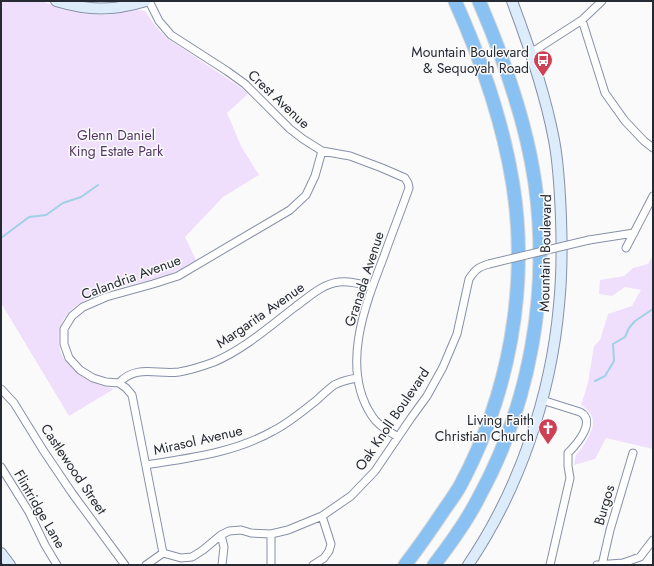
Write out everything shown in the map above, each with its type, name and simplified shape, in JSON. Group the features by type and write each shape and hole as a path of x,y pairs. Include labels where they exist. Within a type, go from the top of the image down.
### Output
{"highway":[{"path":"405,565 420,546 459,488 473,461 485,431 504,373 511,342 518,278 516,215 513,185 507,156 484,72 455,1"},
{"path":"444,565 493,471 517,409 532,348 540,280 540,244 535,182 522,122 504,64 479,1"},
{"path":"434,565 463,524 479,498"},
{"path":"394,565 420,546"}],"street":[{"path":"56,1 83,8 113,8 130,6 146,1"},
{"name":"Crest Avenue","path":"149,1 158,21 170,35 245,84 290,129 312,146 322,151 350,156 382,168 405,178 409,188"},
{"name":"Mountain Boulevard","path":"468,565 494,522 514,482 531,439 553,354 559,305 562,262 558,162 544,97 530,51 512,1"},
{"path":"530,51 537,49 582,20 602,1"},
{"path":"582,20 605,92 625,121 644,141 653,148"},
{"name":"Calandria Avenue","path":"119,383 106,382 93,378 80,370 70,358 64,344 64,329 72,316 83,307 106,297 178,276 290,210 306,195 315,176 322,151"},
{"name":"Granada Avenue","path":"398,437 383,428 373,418 362,396 358,378 357,360 359,335 364,312 409,188"},
{"path":"626,248 653,196"},
{"name":"Oak Knoll Boulevard","path":"163,553 181,558 192,557 221,535 229,531 241,530 251,533 271,534 288,530 322,516 351,496 375,471 427,396 443,367 458,334 469,279 477,268 589,240 634,233"},
{"name":"Margarita Avenue","path":"119,383 124,377 133,373 146,371 178,372 214,362 232,353 250,341 322,287 339,282 354,282 372,287"},
{"name":"Mirasol Avenue","path":"146,465 229,450 252,442 294,418 334,385 346,380 358,378"},
{"path":"119,383 132,395 163,553 146,565"},
{"name":"Castlewood Street","path":"1,389 14,403 43,450 124,565"},
{"path":"542,400 580,412 585,416 587,422 580,437 568,453 570,478 550,565"},
{"name":"Burgos","path":"602,565 610,530 632,453"},
{"name":"Flintridge Lane","path":"1,467 29,512 45,545 57,565"},
{"path":"313,565 324,558 330,544 322,516"},
{"path":"271,534 271,565"},
{"path":"221,535 224,547 222,565"},
{"path":"597,565 623,564 640,557 653,540"},
{"path":"1,553 10,565"}],"green space":[{"name":"Glenn Daniel King Estate Park","path":"1,1 42,1 61,9 85,14 107,15 138,10 145,11 156,27 168,39 243,89 248,94 227,113 241,146 259,175 223,197 185,237 196,260 167,275 93,296 78,305 66,316 59,331 60,350 62,356 78,374 94,383 114,389 69,416 1,303"},
{"path":"653,255 653,449 606,438 595,459 574,465 576,455 586,442 593,425 591,415 581,405 588,383 594,346 600,340 608,314 632,306 641,290 625,287 612,296 599,294 600,280 624,276 633,268 648,264"}],"waterway":[{"path":"1,238 29,217 46,215 63,203 81,197 98,185"},
{"path":"595,381 605,376 614,361 613,344 625,337 629,328 635,321 653,309"}],"place":[{"name":"Mountain Boulevard & Sequoyah Road","path":"543,77"},
{"name":"Living Faith Christian Church","path":"548,445"}]}
